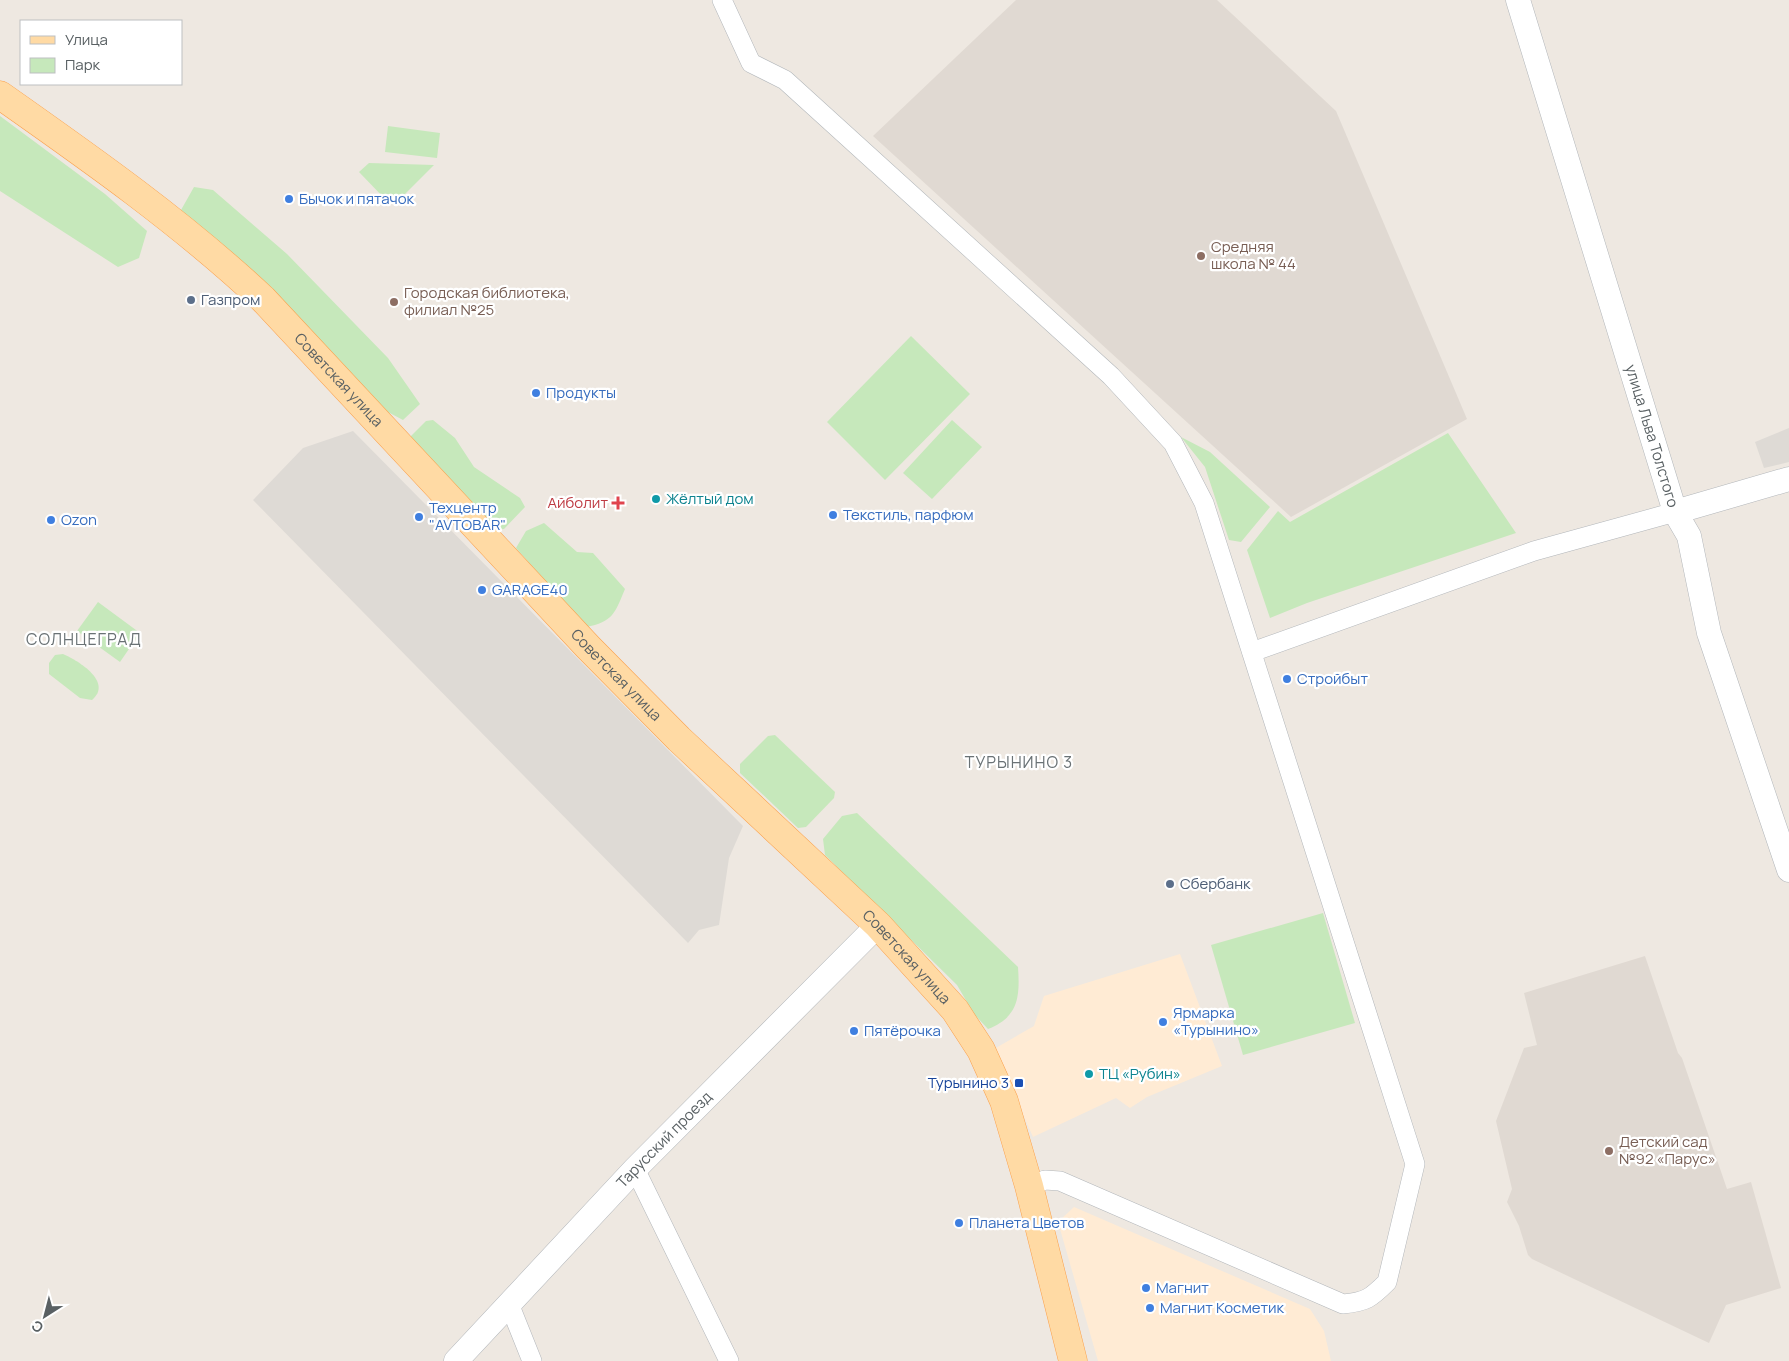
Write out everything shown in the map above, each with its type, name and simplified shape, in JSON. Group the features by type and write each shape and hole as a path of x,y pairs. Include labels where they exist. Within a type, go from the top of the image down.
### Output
{"main road":[{"name":"Советская улица","path":"0,95 152,203 221,260 256,293 583,642 679,739 878,925 955,1010 981,1050 1004,1101 1073,1361"}],"street":[{"path":"722,0 751,63 785,80 1110,376 1173,444 1204,503 1415,1164 1387,1282 1374,1295 1362,1303 1344,1304 1060,1180 1045,1180 1028,1186"},
{"name":"улица Льва Толстого","path":"1518,0 1675,512 1689,536 1709,633 1789,870"},
{"path":"1252,652 1534,551 1789,479"},
{"name":"Тарусский проезд","path":"456,1361 510,1306 635,1169 878,925"},
{"path":"635,1169 729,1361"},
{"path":"510,1306 532,1361"}],"shaded area":[{"name":"Средняя школа № 44","path":"1016,0 1217,0 1336,111 1467,419 1291,517 873,136"},
{"path":"1789,428 1789,462 1764,468 1755,442"},
{"path":"353,431 743,826 729,858 719,925 699,930 688,943 253,500 303,448"},
{"path":"1180,954 1222,1066 1147,1097 1130,1108 1116,1098 1033,1137 994,1049 1034,1026 1044,996"},
{"name":"Детский сад №92 «Парус»","path":"1645,956 1727,1189 1751,1182 1781,1288 1726,1305 1709,1343 1532,1259 1528,1255 1519,1226 1507,1202 1512,1189 1496,1121 1524,1048 1537,1045 1524,993"},
{"path":"1074,1207 1310,1309 1324,1331 1331,1361 1098,1361 1058,1222"}],"green space":[{"path":"0,116 105,194 147,231 139,258 118,267 0,191"},
{"path":"388,126 440,133 437,158 385,152"},
{"path":"369,163 434,165 400,199 386,200 359,172"},
{"path":"194,187 213,190 287,254 388,358 420,404 403,420 386,411 263,283 181,210"},
{"path":"911,336 970,394 885,480 827,422"},
{"path":"433,420 455,438 474,467 520,498 525,507 504,529 494,530 409,438 426,421"},
{"path":"952,420 982,447 932,499 903,473"},
{"path":"1448,433 1516,533 1307,603 1270,618 1247,550 1278,511 1290,522"},
{"path":"1181,437 1210,452 1270,507 1241,542 1229,540 1205,467"},
{"path":"544,523 577,552 593,553 625,589 615,610 608,619 586,627 516,548 526,531"},
{"path":"98,602 140,633 120,662 77,631"},
{"path":"63,654 85,667 96,679 99,686 92,700 80,698 49,674 49,663 55,655"},
{"path":"775,735 835,792 834,798 806,827 798,828 740,773 740,764 768,736"},
{"path":"857,813 1018,967 1018,996 1012,1012 998,1024 988,1029 974,1014 957,985 825,855 823,839 842,816"},
{"path":"1323,913 1355,1023 1243,1055 1211,945"}],"place":[{"name":"Бычок и пятачок","path":"289,199"},
{"name":"Средняя школа № 44","path":"1201,256"},
{"name":"Газпром","path":"191,300"},
{"name":"Городская библиотека, филиал №25","path":"394,302"},
{"name":"Продукты","path":"536,393"},
{"name":"Жёлтый дом","path":"656,499"},
{"name":"Айболит","path":"618,503"},
{"name":"Текстиль, парфюм","path":"833,515"},
{"name":"Техцентр \"AVTOBAR\"","path":"419,517"},
{"name":"Ozon","path":"51,520"},
{"name":"GARAGE40","path":"482,590"},
{"name":"Стройбыт","path":"1287,679"},
{"name":"Сбербанк","path":"1170,884"},
{"name":"Ярмарка «Турынино»","path":"1163,1022"},
{"name":"Пятёрочка","path":"854,1031"},
{"name":"ТЦ «Рубин»","path":"1089,1074"},
{"name":"Турынино 3","path":"1019,1083"},
{"name":"Детский сад №92 «Парус»","path":"1609,1151"},
{"name":"Планета Цветов","path":"959,1223"},
{"name":"Магнит","path":"1146,1288"},
{"name":"Магнит Косметик","path":"1150,1308"}],"district":[{"name":"СОЛНЦЕГРАД","path":"84,639"},
{"name":"ТУРЫНИНО 3","path":"1019,762"}]}
